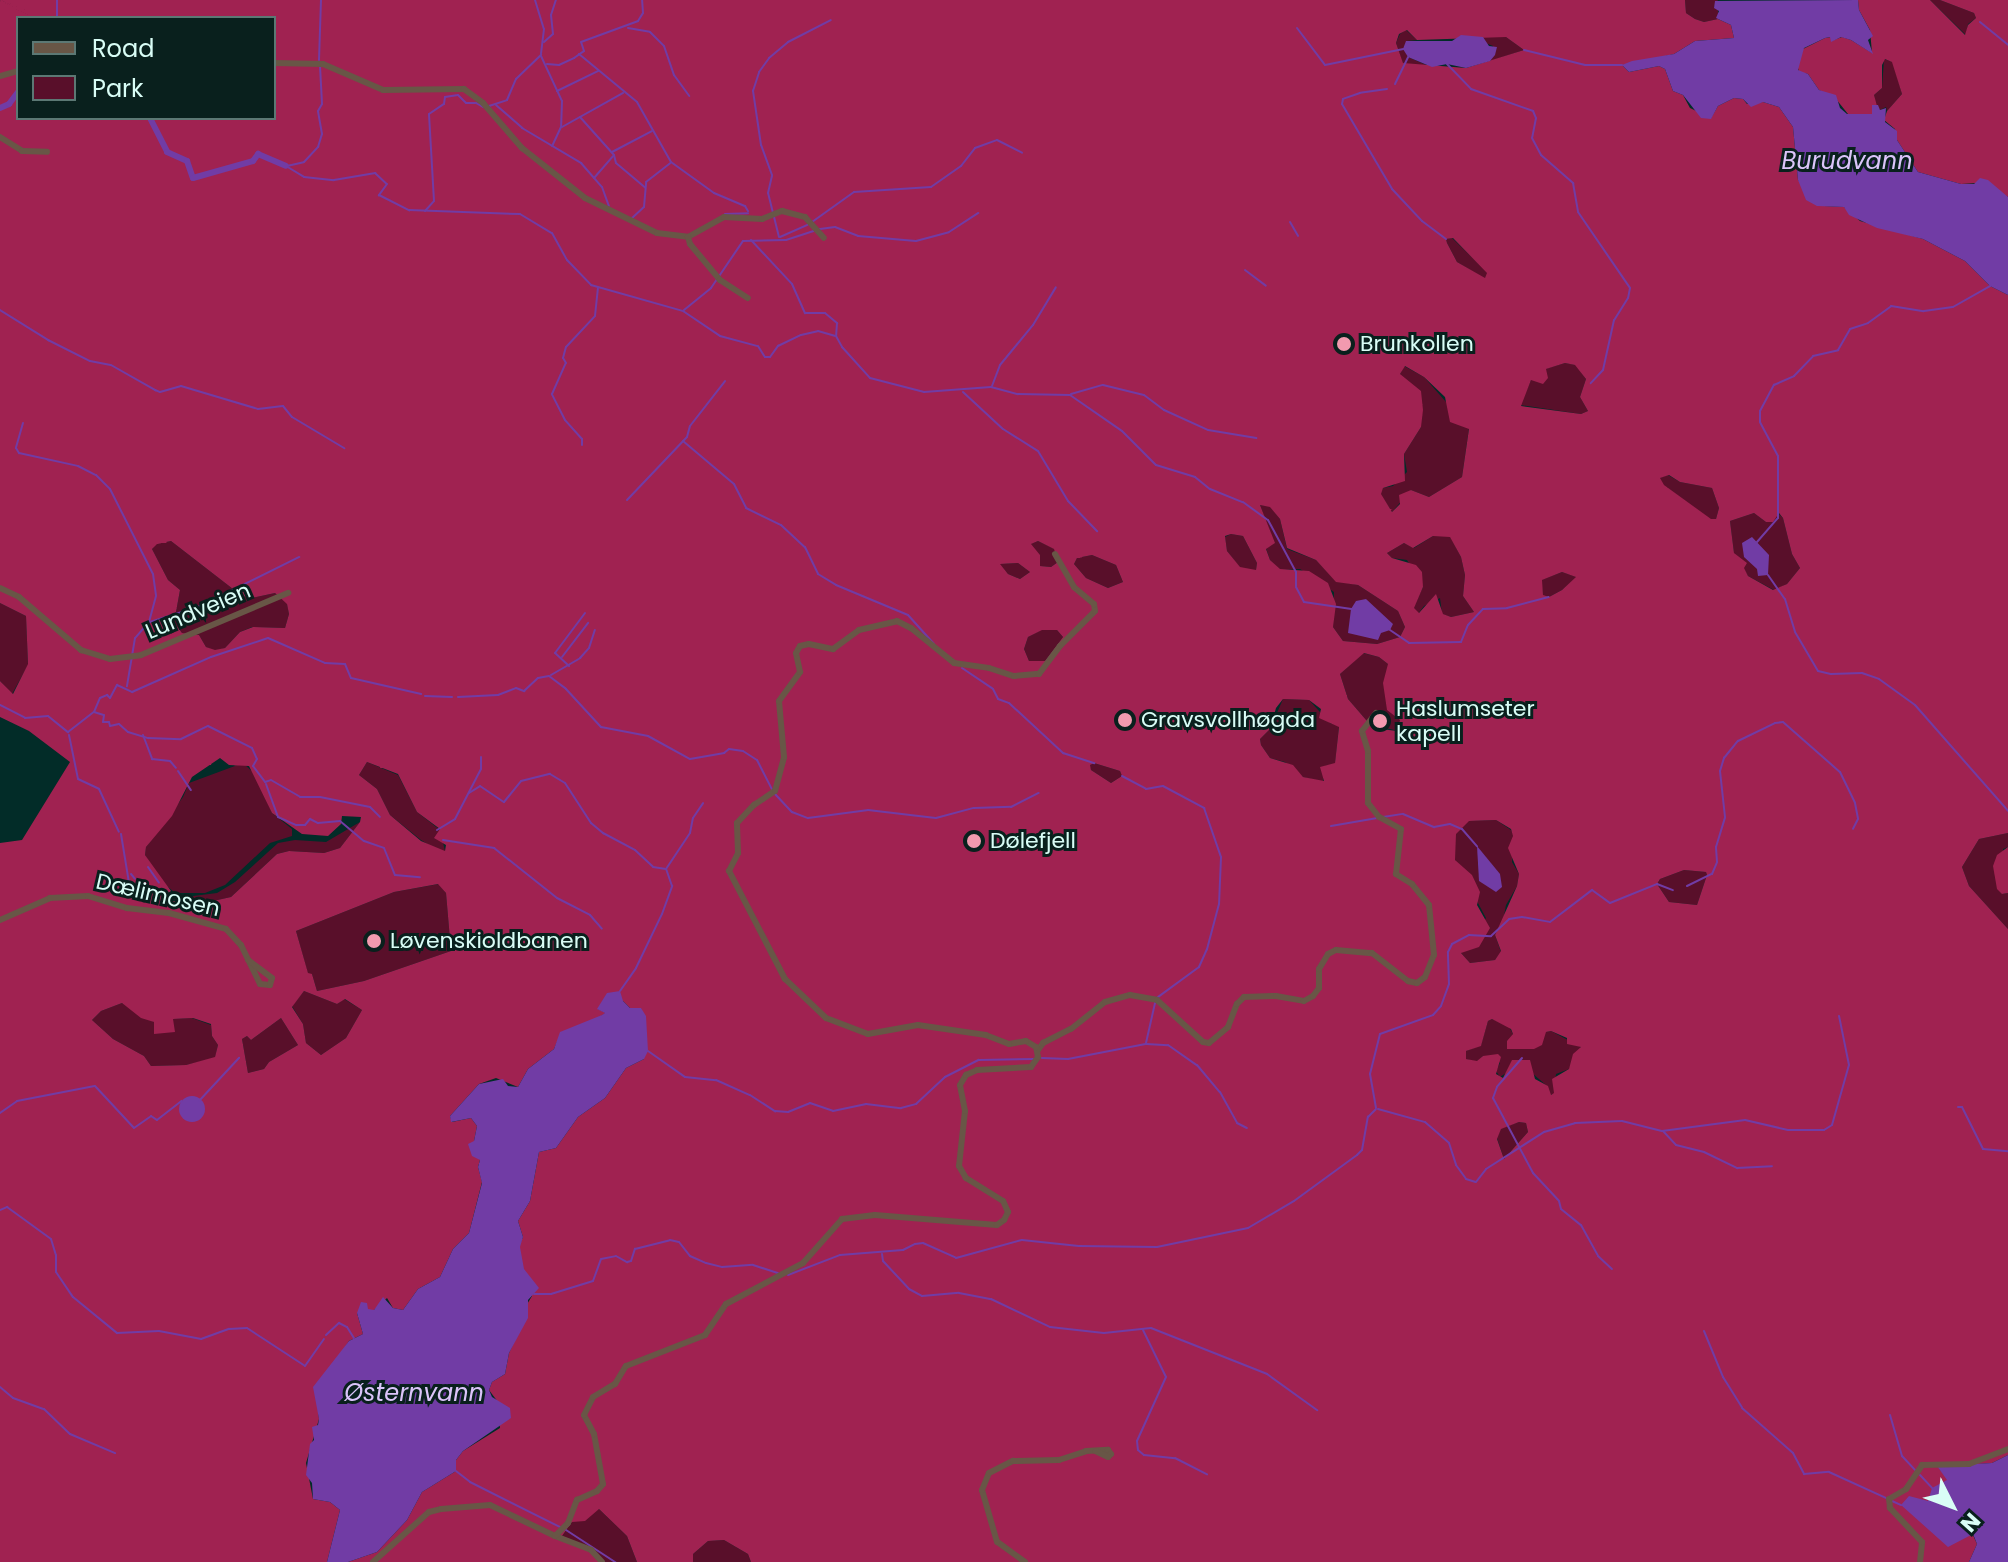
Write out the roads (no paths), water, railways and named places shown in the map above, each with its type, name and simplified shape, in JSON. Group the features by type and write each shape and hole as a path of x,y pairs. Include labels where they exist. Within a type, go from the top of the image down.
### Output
{"street":[{"path":"276,63 323,64 383,90 464,89 483,103 522,148 599,208 657,233 688,237 724,217 762,219 782,211 805,217 824,238"},
{"path":"0,137 22,151 47,152"},
{"path":"688,237 690,244 720,280 748,298"},
{"path":"1038,1050 1026,1041 1009,1044 986,1035 918,1025 868,1034 826,1018 785,979 729,871 738,853 737,823 754,805 775,791 784,757 779,701 800,672 796,653 800,646 809,644 833,649 859,630 897,621 911,628 954,663 989,668 1014,676 1039,674 1060,646 1095,611 1094,604 1074,587 1055,554"},
{"name":"Lundveien","path":"0,588 19,597 81,650 110,659 141,655 288,593"},
{"path":"555,1536 568,1523 577,1500 602,1488 594,1434 585,1411 593,1397 615,1384 623,1369 705,1335 726,1304 803,1263 837,1224 848,1216 1001,1223 1008,1212 1006,1205 966,1178 959,1166 965,1111 960,1085 966,1075 977,1070 1031,1067 1043,1043 1071,1029 1105,1002 1130,995 1157,1000 1203,1042 1209,1043 1228,1027 1237,1004 1244,997 1276,996 1304,1001 1313,996 1319,988 1318,973 1324,959 1336,950 1372,953 1408,981 1417,983 1425,977 1434,955 1429,905 1412,884 1396,874 1401,829 1379,817 1368,803 1368,751 1362,731 1376,713"},
{"name":"Dælimosen","path":"0,920 50,898 88,896 218,925 232,933 260,984 270,985 272,978 248,960"},
{"path":"1920,1562 1922,1542 1890,1508 1889,1499 1906,1489 1922,1465 1969,1464 2008,1449"},
{"path":"1025,1562 997,1542 982,1490 989,1473 1013,1461 1059,1460 1077,1453 1095,1451"},
{"path":"373,1562 409,1534 429,1512 476,1504 505,1511 531,1527 591,1550 602,1562"}],"water":[{"name":"Burudvann","path":"1858,0 1859,10 1873,36 1868,40 1873,54 1851,40 1841,37 1831,42 1830,37 1825,38 1804,48 1798,70 1808,74 1819,90 1836,95 1840,108 1847,114 1872,114 1872,105 1878,105 1880,110 1886,108 1885,122 1897,131 1897,140 1918,172 1961,184 1974,184 1980,178 1988,180 2008,197 2008,295 1990,286 1965,261 1923,239 1877,228 1849,215 1844,207 1817,206 1806,200 1798,180 1793,127 1779,107 1763,102 1751,107 1743,99 1734,98 1718,106 1711,119 1701,118 1683,95 1673,91 1665,69 1659,66 1629,72 1622,65 1674,54 1695,41 1734,38 1731,25 1716,18 1719,11 1714,8 1715,1"},
{"path":"1461,35 1483,37 1489,46 1497,47 1495,55 1490,61 1466,68 1447,64 1432,67 1408,57 1403,49 1406,41 1452,41"},
{"path":"1752,537 1769,555 1768,575 1758,576 1757,569 1744,557 1742,543"},
{"path":"1366,599 1393,624 1390,630 1381,633 1378,640 1348,633 1351,609 1356,601"},
{"path":"1477,846 1500,874 1502,887 1496,892 1479,881"},
{"name":"Østernvann","path":"620,991 623,1001 630,1008 641,1008 646,1016 648,1051 644,1059 626,1068 605,1098 578,1117 556,1148 539,1152 530,1201 518,1221 523,1237 520,1247 524,1269 539,1288 528,1300 528,1318 509,1353 505,1374 492,1382 489,1390 492,1397 510,1408 511,1418 463,1451 456,1460 456,1471 422,1492 407,1520 377,1552 348,1562 327,1562 340,1510 330,1502 313,1499 312,1483 306,1475 310,1444 314,1440 312,1427 318,1425 319,1419 313,1387 349,1341 363,1334 357,1313 361,1302 374,1310 383,1297 393,1308 403,1310 418,1289 440,1277 453,1249 469,1233 482,1183 478,1167 480,1160 472,1156 468,1144 474,1141 477,1126 471,1118 451,1122 450,1116 479,1084 503,1079 508,1086 518,1087 528,1069 554,1049 560,1032 605,1013 597,1009 607,993"},
{"path":"192,1096 201,1100 205,1109 201,1118 192,1122 183,1118 179,1109 183,1100"},
{"path":"2008,1455 2008,1562 1969,1562 1977,1544 1973,1534 1948,1547 1901,1505 1909,1496 1928,1501 1932,1488 1947,1480 1937,1466 1992,1463"}],"waterway":[{"path":"57,0 57,16"},
{"path":"319,60 321,0"},
{"path":"535,0 544,29 541,54"},
{"path":"544,42 553,34 551,15 556,0"},
{"path":"547,64 559,65 574,58 584,51 581,42 638,21 643,13 642,0"},
{"path":"779,237 768,193 772,175 761,145 753,91 759,72 769,58 788,42 831,20"},
{"path":"1980,22 2008,45"},
{"path":"628,28 650,32 664,46 674,75 689,96"},
{"path":"1297,28 1325,65 1403,49"},
{"path":"1524,50 1585,65 1622,65"},
{"path":"579,54 637,102 671,162 714,193 745,206 748,211"},
{"path":"489,106 507,100 516,79 541,55"},
{"path":"541,56 562,101 561,127 552,146"},
{"path":"1395,84 1408,57"},
{"path":"1447,64 1471,89 1533,111 1536,118 1532,138 1541,155 1573,183 1578,212 1630,288 1628,298 1614,320 1603,370 1591,383"},
{"path":"287,166 304,162 318,147 322,134 318,111 322,104 320,66"},
{"path":"557,91 598,71"},
{"path":"1387,89 1360,93 1343,99 1342,104 1392,189 1422,221 1446,239"},
{"path":"562,127 623,93"},
{"path":"0,108 9,104 16,95"},
{"path":"425,211 434,201 429,114 444,104 445,97 458,95 466,103 483,107"},
{"path":"496,105 522,128 581,163 602,187 609,206"},
{"path":"580,117 614,155 616,163 645,187"},
{"path":"151,120 167,152 187,161 193,178 253,161 258,154 286,166"},
{"path":"612,152 652,131"},
{"path":"812,222 854,192 931,187 961,166 975,148 997,140 1022,153"},
{"path":"594,178 613,156"},
{"path":"631,219 644,207 646,182 670,163"},
{"path":"286,166 304,177 334,180 375,173 387,184 379,195 409,210 520,214 552,233 567,260 591,285 683,311 720,336 758,346 765,357 770,357 778,346 801,335 818,331 836,336"},
{"path":"725,214 748,213"},
{"path":"820,229 835,227 858,236 916,241 949,232 978,213"},
{"path":"1290,222 1298,236"},
{"path":"780,237 807,225"},
{"path":"684,310 711,288 743,241 786,240 814,231"},
{"path":"751,240 792,284 805,313 825,313 837,323 836,336 842,347 870,378 924,392 991,387 1018,394 1070,395 1122,431 1156,465 1195,477 1210,489 1243,502 1268,520 1296,572 1296,587 1304,602 1351,609"},
{"path":"1245,270 1266,286"},
{"path":"1757,542 1778,518 1778,456 1760,422 1760,411 1774,385 1794,376 1813,356 1838,350 1850,329 1868,323 1891,306 1924,311 1953,307 1990,286"},
{"path":"992,386 1000,365 1033,325 1056,287"},
{"path":"582,445 582,439 565,420 552,394 566,363 563,358 566,347 595,316 598,288"},
{"path":"0,310 48,340 90,361 111,365 155,390 160,392 181,386 258,409 283,406 292,417 344,448"},
{"path":"627,500 687,437 690,426 725,381"},
{"path":"1071,394 1103,385 1144,395 1164,410 1208,430 1256,438"},
{"path":"963,392 1003,429 1038,451 1068,501 1097,531"},
{"path":"23,423 16,448 19,453 78,466 96,475 110,489 153,574 156,596 149,622 135,638 127,686"},
{"path":"683,441 734,484 746,508 781,525 805,547 818,574 836,585 908,615 934,644"},
{"path":"150,622 198,607 299,557"},
{"path":"1768,575 1785,599 1795,632 1818,671 1831,674 1862,673 1879,679 1915,705 2008,811"},
{"path":"1390,630 1409,643 1461,642 1468,625 1483,609 1507,608 1549,597"},
{"path":"569,666 555,653 585,613"},
{"path":"562,657 588,623"},
{"path":"551,675 580,658 589,648 595,630"},
{"path":"0,705 25,718 48,716 68,732 94,712 100,698 107,695 110,698 117,685 132,692 211,657 268,638 325,663 345,664 351,678 421,694"},
{"path":"962,668 993,689 998,699 1009,703 1063,753 1094,763"},
{"path":"458,697 498,695 516,688 524,691 538,678 549,676 566,689 601,727 648,736 690,759 724,753 729,749 743,751 757,760 772,789"},
{"path":"425,696 452,697"},
{"path":"94,712 104,715 103,722 109,722 110,726 119,724 128,732 148,738 181,739 208,726 252,748 257,759 253,766 265,782 271,780 300,797 320,797 370,807 380,817"},
{"path":"1687,886 1712,874 1717,862 1716,847 1725,817 1720,771 1724,758 1738,741 1775,723 1783,722 1840,772 1855,803 1858,819 1853,829"},
{"path":"69,735 78,779 99,789 119,832"},
{"path":"143,735 152,759 170,761 176,768"},
{"path":"437,830 455,819 481,769 481,757"},
{"path":"178,771 191,790"},
{"path":"469,793 480,786 504,802 521,781 550,774 565,783 591,823 603,833 635,850 653,867 666,869"},
{"path":"1122,776 1146,789 1163,786 1204,808 1221,857 1219,904 1199,967 1158,997"},
{"path":"266,784 278,817 296,825 305,825 310,819 318,823 340,821 364,841 384,848 395,875 420,877"},
{"path":"775,794 792,812 808,818 868,810 936,818 974,808 1011,807 1039,793"},
{"path":"620,991 636,968 662,914 672,886 666,869 690,833 693,818 703,803"},
{"path":"1383,817 1403,814 1434,827 1450,824 1462,829 1477,846"},
{"path":"1331,826 1377,818"},
{"path":"121,834 129,883"},
{"path":"443,840 494,848 557,898 590,915 602,929"},
{"path":"148,867 159,883"},
{"path":"131,874 135,879"},
{"path":"1376,1108 1370,1074 1380,1034 1433,1015 1441,1006 1449,984 1448,952 1452,944 1469,935 1491,936 1509,919 1522,917 1550,922 1592,890 1610,903 1657,884 1673,890"},
{"path":"1146,1043 1155,1003"},
{"path":"1378,1109 1425,1122 1449,1143 1456,1165 1466,1179 1476,1182 1486,1169 1544,1132 1575,1123 1622,1121 1662,1131 1745,1120 1788,1130 1824,1130 1832,1125 1849,1065 1839,1016"},
{"path":"1042,1058 1068,1059 1146,1044 1168,1045 1197,1065 1220,1092 1237,1123 1247,1128"},
{"path":"648,1051 685,1077 716,1080 750,1095 775,1111 788,1112 810,1103 833,1111 866,1104 901,1108 916,1104 945,1077 979,1060 1035,1059"},
{"path":"199,1101 239,1058"},
{"path":"1522,1058 1497,1087 1493,1098 1533,1173 1559,1201 1561,1209 1581,1225 1598,1256 1612,1269"},
{"path":"0,1113 17,1101 95,1086 134,1128 151,1116 157,1120 181,1101"},
{"path":"1958,1107 1962,1107 1983,1149 2008,1151"},
{"path":"788,1275 840,1255 903,1250 923,1243 956,1258 1022,1240 1079,1246 1157,1247 1248,1228 1294,1201 1357,1155 1362,1150 1368,1117 1376,1109"},
{"path":"1663,1131 1676,1145 1704,1152 1737,1168 1772,1166"},
{"path":"0,1210 7,1207 51,1239 56,1255 56,1272 73,1297 117,1333 159,1331 201,1339 229,1329 247,1328 305,1366 324,1339"},
{"path":"534,1294 551,1294 593,1281 601,1259 616,1256 631,1261 635,1249 670,1240 679,1242 690,1256 706,1263 722,1267 753,1265 778,1273"},
{"path":"882,1254 883,1261 909,1289 922,1296 959,1293 991,1299 1050,1327 1104,1333 1151,1328 1267,1374 1317,1410"},
{"path":"326,1335 339,1323 347,1327 354,1338"},
{"path":"1143,1330 1166,1377 1137,1441 1138,1450 1144,1455 1175,1458 1207,1474"},
{"path":"1704,1331 1723,1377 1742,1408 1793,1453 1804,1474 1829,1472 1886,1498"},
{"path":"0,1387 13,1398 44,1409 70,1434 115,1453"},
{"path":"1890,1415 1902,1456 1915,1470"},
{"path":"456,1471 470,1482 560,1527"},
{"path":"1920,1475 1932,1488"},
{"path":"1892,1501 1901,1505"},
{"path":"566,1530 615,1562"}],"place":[{"name":"Brunkollen","path":"1344,344"},
{"name":"Gravsvollhøgda","path":"1125,720"},
{"name":"Haslumseter kapell","path":"1380,721"},
{"name":"Dølefjell","path":"974,841"},
{"name":"Løvenskioldbanen","path":"374,941"}]}
